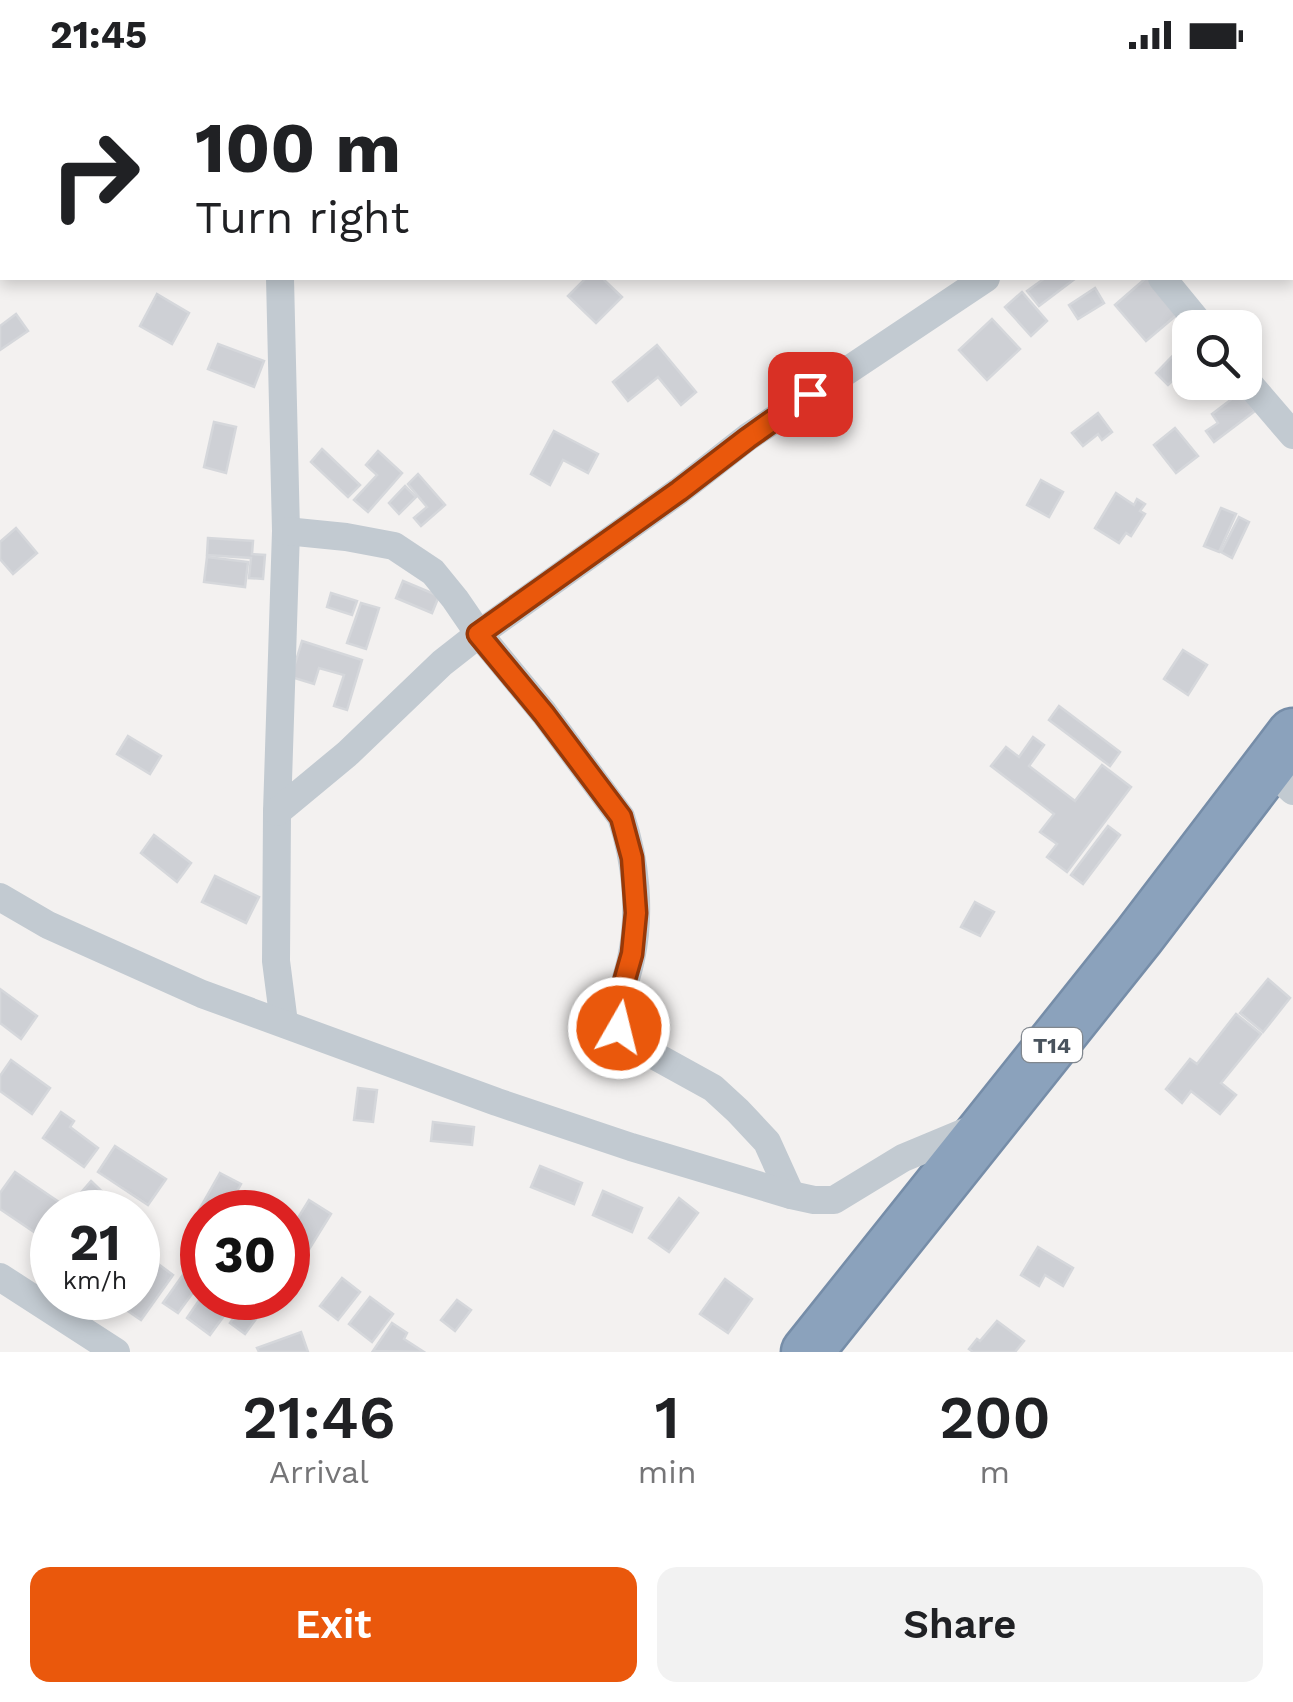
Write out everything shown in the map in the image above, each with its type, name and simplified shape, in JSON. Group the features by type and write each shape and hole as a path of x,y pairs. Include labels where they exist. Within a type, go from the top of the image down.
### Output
{"highway":[{"name":"T14","path":"806,1352 1285,764"}],"street":[{"path":"280,280 286,531 276,961 284,1023"},
{"path":"278,812 478,634 748,438 983,280"},
{"path":"1164,280 1188,310"},
{"path":"1262,399 1293,435"},
{"path":"286,531 346,536 394,546 433,572 544,714 621,817 632,858 636,913 632,954 619,1000 619,1028 646,1051 713,1088 738,1111 767,1142 790,1195"},
{"path":"0,896 48,926 202,994 497,1102 790,1195 834,1200 902,1158 990,1122"},
{"path":"0,1277 116,1352"}],"building":[{"path":"584,280 604,280 622,297 596,323 568,296"},
{"path":"1042,280 1073,280 1039,306 1027,291"},
{"path":"1144,280 1151,280 1176,310 1172,310 1172,319 1146,341 1115,305"},
{"path":"1095,288 1104,303 1078,319 1069,305"},
{"path":"1022,292 1047,321 1031,336 1005,307"},
{"path":"157,294 189,313 172,344 140,326"},
{"path":"16,314 28,331 0,350 0,326"},
{"path":"992,319 1020,349 987,380 959,350"},
{"path":"218,344 264,361 254,387 208,369"},
{"path":"657,345 696,392 681,405 658,377 628,401 613,382"},
{"path":"1172,357 1172,381 1168,385 1156,373"},
{"path":"1230,400 1247,400 1255,411 1214,442 1206,431 1218,423 1212,414"},
{"path":"1098,413 1112,432 1102,440 1098,434 1083,446 1072,433"},
{"path":"214,422 236,427 226,473 204,467"},
{"path":"1175,428 1198,456 1176,473 1154,445"},
{"path":"554,431 598,454 588,473 563,460 550,485 531,474"},
{"path":"322,449 360,485 348,497 311,462"},
{"path":"378,451 402,473 368,512 354,500 377,475 366,465"},
{"path":"418,474 445,505 421,526 414,518 427,507 408,484"},
{"path":"1041,480 1063,492 1049,517 1027,505"},
{"path":"405,486 416,497 399,514 389,503"},
{"path":"1116,493 1134,505 1137,499 1145,504 1140,511 1145,514 1131,536 1126,533 1119,543 1095,528"},
{"path":"1221,508 1236,514 1219,552 1204,546"},
{"path":"1239,517 1249,522 1232,558 1221,552"},
{"path":"16,528 37,553 13,574 0,559 0,542"},
{"path":"208,538 253,541 252,554 265,555 263,579 249,578 251,558 207,555"},
{"path":"207,557 248,562 245,587 204,582"},
{"path":"403,581 439,596 432,613 396,598"},
{"path":"331,593 357,601 352,615 327,607"},
{"path":"361,603 379,608 366,649 347,643"},
{"path":"302,641 362,660 347,710 334,706 344,675 319,668 314,684 291,677"},
{"path":"1183,650 1207,665 1188,695 1164,679"},
{"path":"1059,706 1120,752 1110,766 1049,720"},
{"path":"128,736 161,756 150,774 117,754"},
{"path":"1033,737 1044,745 1029,766 1075,801 1102,765 1131,787 1067,872 1047,857 1057,844 1040,832 1054,814 991,766 1006,747 1019,757"},
{"path":"1108,826 1120,835 1083,884 1071,875"},
{"path":"154,835 191,863 177,882 141,853"},
{"path":"215,876 259,897 246,923 202,902"},
{"path":"975,902 994,912 980,936 961,927"},
{"path":"1268,979 1290,998 1263,1032 1240,1013"},
{"path":"0,989 37,1016 21,1039 0,1023"},
{"path":"1236,1014 1261,1034 1221,1083 1236,1095 1220,1114 1191,1091 1182,1103 1166,1089 1190,1059 1197,1064"},
{"path":"11,1060 50,1088 32,1114 0,1091 0,1076"},
{"path":"358,1088 377,1090 373,1122 354,1120"},
{"path":"61,1112 74,1121 70,1127 98,1148 84,1167 43,1138"},
{"path":"433,1122 474,1127 472,1145 431,1141"},
{"path":"115,1146 166,1179 158,1190 125,1190 98,1172"},
{"path":"540,1166 582,1183 574,1204 531,1187"},
{"path":"15,1172 41,1190 30,1190 30,1229 0,1209 0,1193"},
{"path":"220,1173 241,1184 238,1190 210,1190"},
{"path":"91,1181 100,1190 83,1190"},
{"path":"603,1191 642,1208 632,1232 593,1215"},
{"path":"679,1198 698,1213 669,1252 649,1238"},
{"path":"310,1201 331,1214 310,1248"},
{"path":"1038,1247 1073,1268 1063,1286 1045,1275 1039,1286 1021,1275"},
{"path":"160,1265 173,1275 160,1293"},
{"path":"342,1278 360,1292 338,1320 320,1306"},
{"path":"180,1279 180,1310 178,1313 163,1303"},
{"path":"725,1279 752,1299 728,1333 700,1314"},
{"path":"370,1297 393,1314 372,1342 349,1324"},
{"path":"457,1300 471,1310 455,1331 441,1320"},
{"path":"190,1320 221,1320 210,1335"},
{"path":"232,1320 255,1320 245,1334 230,1323"},
{"path":"997,1321 1024,1341 1015,1352 969,1349 977,1339 980,1341"},
{"path":"392,1323 407,1333 404,1339 424,1352 373,1351"},
{"path":"301,1332 308,1352 259,1352 257,1348"}],"route":[{"path":"619,1028 619,1000 632,954 636,913 632,858 621,817 478,634 810,394"}]}
